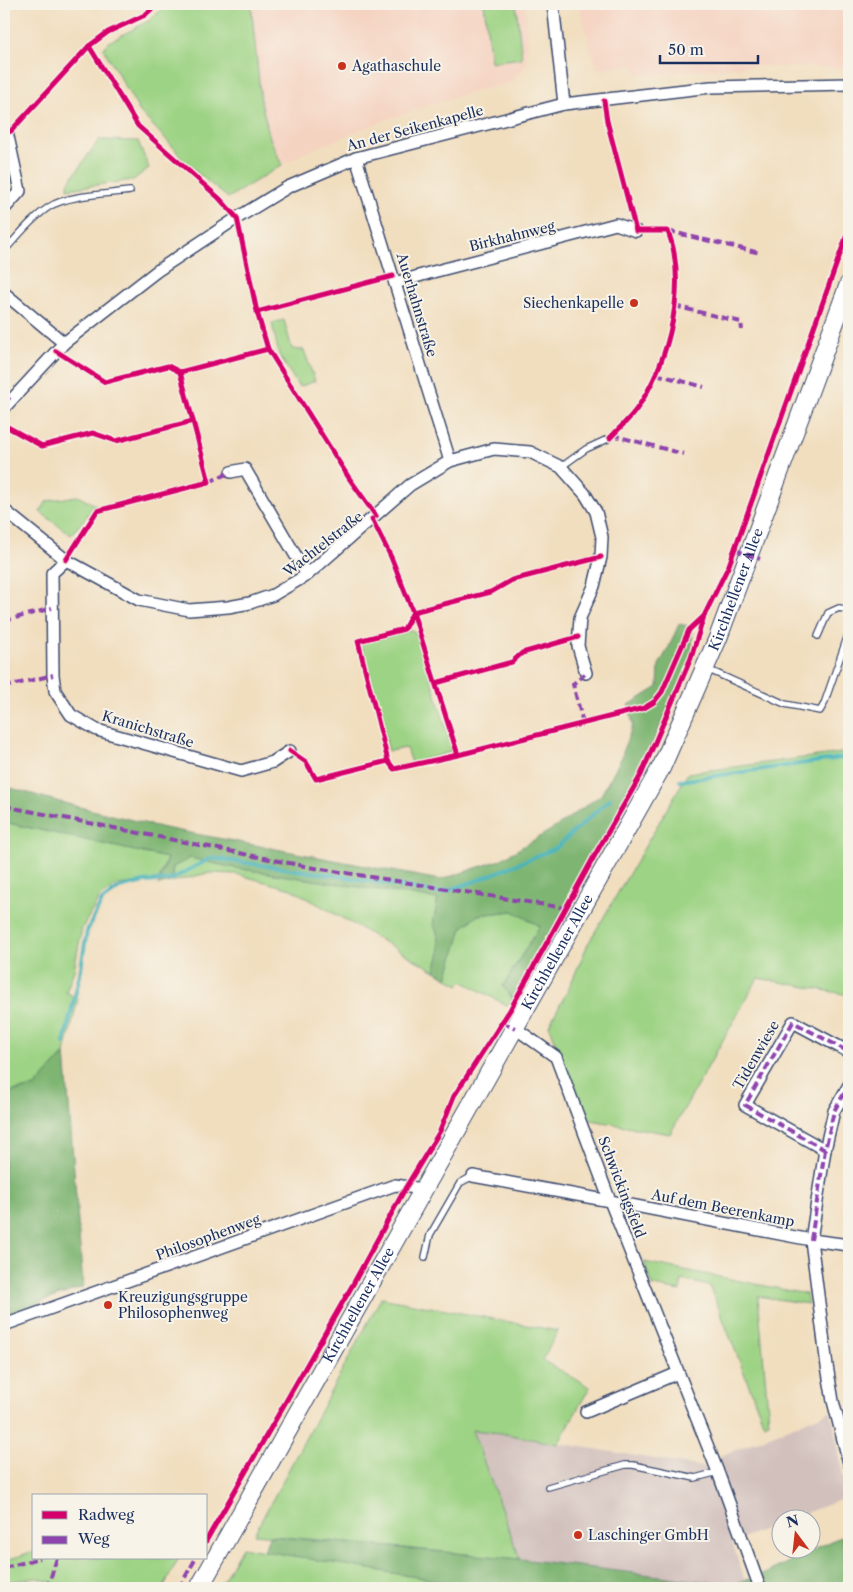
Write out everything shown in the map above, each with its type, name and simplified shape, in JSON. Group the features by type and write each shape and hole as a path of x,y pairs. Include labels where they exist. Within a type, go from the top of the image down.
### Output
{"main road":[{"name":"Kirchhellener Allee","path":"199,1588 662,766 705,668 849,284"}],"street":[{"path":"553,4 564,104"},
{"name":"An der Seikenkapelle","path":"4,408 64,343 157,271 288,186 356,158 564,104 711,87 849,84"},
{"name":"An der Seikenkapelle","path":"824,85 849,93"},
{"path":"4,209 20,191 7,132"},
{"name":"Auerhahnstraße","path":"356,158 450,461"},
{"name":"Birkhahnweg","path":"395,283 616,224 636,231"},
{"path":"4,293 64,343"},
{"name":"Wachtelstraße","path":"4,510 66,560 139,600 190,610 228,607 250,603 273,595 306,575 410,486 450,461 494,450 530,452 561,466 586,494 596,512 602,537 601,557 594,586 580,618 578,646 586,673"},
{"name":"Wachtelstraße","path":"231,472 244,469 306,575"},
{"name":"Kranichstraße","path":"66,560 52,573 52,675 55,691 72,715 97,730 241,771 273,762 290,751"},
{"name":"Tidenwiese","path":"825,1150 745,1105 793,1022 849,1052"},
{"name":"Schwickingsfeld","path":"515,1028 556,1056 610,1201 718,1472 760,1588"},
{"path":"849,1086 834,1111 825,1150 811,1240 827,1366 833,1401 849,1463"},
{"name":"Auf dem Beerenkamp","path":"472,1176 811,1240 849,1245"},
{"name":"Philosophenweg","path":"5,1323 82,1298 395,1185 423,1189"},
{"path":"586,1412 678,1374"}],"lane":[{"path":"4,251 41,214 59,202 130,191"},
{"path":"561,466 586,449 610,438"},
{"path":"818,636 828,613 839,608 849,610"},
{"path":"705,668 785,704 820,711 849,632"},
{"path":"425,1257 430,1235 460,1183 472,1176"},
{"path":"548,1487 625,1465 694,1478 718,1472"}],"shaded area":[{"path":"251,4 526,4 527,65 508,83 461,95 382,121 304,153 282,165 270,138 261,102"},
{"path":"579,4 849,4 849,68 749,66 638,75 633,65 597,69"},
{"path":"831,1411 847,1497 813,1510 770,1510 770,1527 732,1542 745,1581 731,1586 520,1559 472,1429 703,1467 718,1457"}],"green space":[{"path":"167,4 251,4 261,102 270,138 282,165 228,198 181,159 176,150 140,112 103,48 109,42 150,20"},
{"path":"484,4 516,4 522,58 491,62"},
{"path":"4,139 7,141 13,193 4,202"},
{"path":"99,140 138,141 149,168 133,180 68,189 68,183"},
{"path":"284,320 292,349 304,350 315,381 299,387 279,355 272,323"},
{"path":"77,496 96,505 71,535 40,512 47,501"},
{"path":"679,624 692,627 693,659 661,724 637,779 513,1000 503,986 540,926 513,911 478,915 462,928 447,978 435,971 440,952 438,934 433,924 438,899 235,868 190,858 173,867 171,882 158,885 167,858 4,822 4,786 164,828 440,880 500,860 556,827 601,795 623,755 623,750 633,725 629,705 658,687 659,665"},
{"path":"411,630 417,633 452,748 449,753 411,763 406,748 389,751 361,643"},
{"path":"849,752 849,995 758,978 670,1134 585,1119 549,1025 568,990 588,944 688,773"},
{"path":"4,822 167,858 158,880 117,885 100,897 82,928 74,970 66,992 78,999 65,1053 35,1087 4,1093"},
{"path":"190,858 235,868 438,899 434,920 440,946 440,956 435,971 291,889 236,874 208,873 171,882 173,867"},
{"path":"513,911 540,926 503,986 513,1000 508,1006 462,981 459,985 447,978 462,928 478,915"},
{"path":"65,1053 83,1287 4,1315 4,1093 35,1087"},
{"path":"644,1262 806,1294 808,1304 758,1296 769,1422 764,1424 710,1286 682,1280 680,1291 653,1286"},
{"path":"381,1298 558,1331 542,1360 590,1387 558,1444 500,1433 472,1430 520,1559 254,1534"},
{"path":"269,1536 520,1559 731,1585 764,1574 793,1560 820,1560 820,1547 842,1536 847,1588 481,1588 264,1551"},
{"path":"242,1547 481,1588 219,1588"},
{"path":"32,1552 32,1560 178,1560 163,1588 54,1588 56,1584 37,1578 4,1582 4,1561"}],"waterway":[{"path":"680,781 849,757"},
{"path":"64,1043 80,974 87,931 102,901 119,888 144,882 170,880 211,858 346,877 440,893 476,881 556,848 610,799"}],"marked path":[{"path":"668,231 760,253"},
{"path":"674,306 741,322 742,330"},
{"path":"656,374 704,387"},
{"path":"4,395 10,400"},
{"path":"612,435 684,454"},
{"path":"209,482 231,472"},
{"path":"735,550 760,559"},
{"path":"4,621 52,608"},
{"path":"583,723 573,684 586,673"},
{"path":"4,687 53,675"},
{"path":"4,806 309,867 565,908"},
{"path":"502,1022 515,1028"},
{"path":"825,1150 745,1105 793,1022 849,1052"},
{"path":"811,1240 825,1150 834,1111 849,1085"},
{"path":"4,1568 33,1560"},
{"path":"45,1588 50,1580 56,1560"},
{"path":"179,1588 195,1560"}],"cycle path":[{"path":"4,133 11,131 89,46 108,32 145,15 157,4"},
{"path":"89,46 138,126 219,198 237,218 257,312 268,349 349,478 376,516"},
{"path":"604,101 607,121 636,231 668,231 674,250 676,272 674,313 670,333 657,372 635,411 610,438"},
{"path":"208,1538 352,1286 406,1187 440,1131 454,1096 510,1010 641,775 691,658 704,616 729,565 849,229"},
{"path":"257,312 393,276"},
{"path":"66,560 97,511 209,482 180,372 268,349"},
{"path":"56,351 105,382 168,366 180,372"},
{"path":"4,425 42,446 93,433 116,441 193,421"},
{"path":"372,519 391,557 413,612 404,629 358,641 388,761"},
{"path":"458,755 413,612 491,592 512,580 601,557"},
{"path":"290,751 306,762 316,779 388,761 394,769 458,755 644,708 654,702 662,692 689,630 703,617"},
{"path":"436,683 512,662 522,653 578,637"}],"place":[{"name":"Agathaschule","path":"342,66"},
{"name":"Siechenkapelle","path":"634,303"},
{"name":"Kreuzigungsgruppe Philosophenweg","path":"108,1305"},
{"name":"Laschinger GmbH","path":"578,1535"}]}
